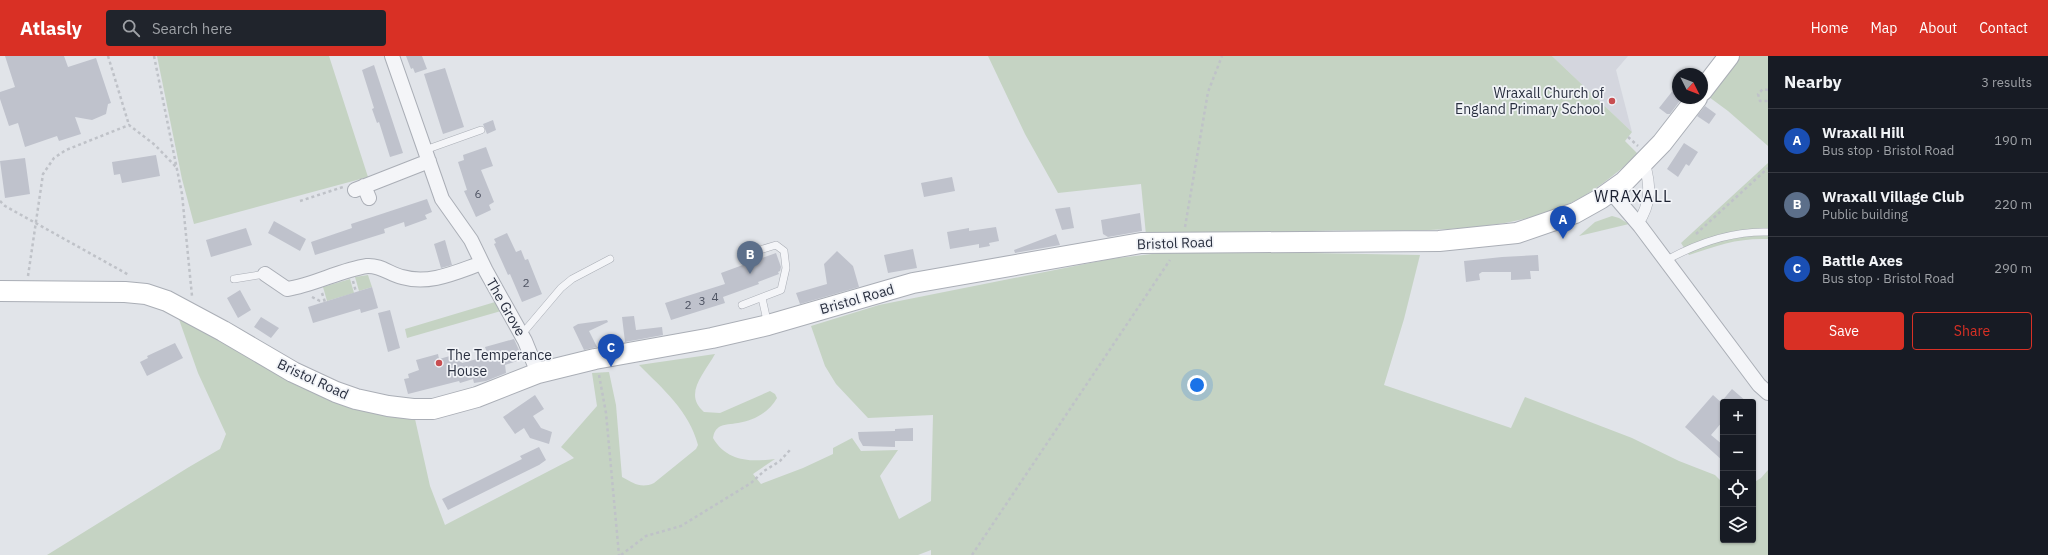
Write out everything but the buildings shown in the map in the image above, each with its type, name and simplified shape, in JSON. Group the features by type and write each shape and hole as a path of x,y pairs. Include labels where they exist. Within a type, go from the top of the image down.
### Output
{"main road":[{"path":"1708,83 1729,56"},
{"name":"Bristol Road","path":"0,291 125,292 146,294 166,301 194,315 317,384 356,399 388,406 413,409 433,409 454,404 538,373 595,359 712,338 768,325 913,283 1141,243 1182,241 1439,241 1498,236 1536,228 1562,219 1589,206 1611,192 1644,163 1673,130 1692,104"}],"street":[{"name":"The Grove","path":"392,56 442,199 466,232 522,334 538,373"},
{"path":"363,191 427,155"},
{"path":"1638,223 1646,208 1649,192 1648,175 1644,163"},
{"path":"1611,192 1638,223 1748,371 1768,393"},
{"name":"The Grove","path":"265,274 285,289 309,277 369,266 380,268 411,279 437,279 482,262"}],"lane":[{"path":"427,155 481,130"},
{"path":"1665,261 1692,246 1724,237 1746,233 1768,232"},
{"path":"742,305 781,290 786,268 784,251 776,245 750,253"},
{"path":"522,334 561,288 572,279 610,258"},
{"path":"234,279 265,274"},
{"path":"762,298 768,325"}],"path":[{"path":"108,56 129,125 155,145 177,168"},
{"path":"154,56 182,194 194,315"},
{"path":"972,555 1182,241 1208,92 1222,56"},
{"path":"1768,90 1763,89 1758,94 1760,101 1768,101"},
{"path":"25,292 43,174 54,158 66,150 129,125"},
{"path":"1692,246 1691,240 1693,237 1768,168"},
{"path":"300,201 353,184 363,191"},
{"path":"0,201 5,206 132,277 146,294"},
{"path":"595,359 606,413 620,555"},
{"path":"620,555 646,536 681,526 751,483 764,471 780,461 790,450"}],"shaded area":[{"name":"Wraxall Church of England Primary School","path":"1552,56 1628,56 1616,70 1632,132"}],"green space":[{"path":"157,56 329,56 368,177 194,224 182,179"},
{"path":"988,56 1552,56 1632,132 1625,141 1638,154 1603,183 1584,196 1564,206 1536,216 1505,223 1440,229 1312,231 1312,235 1146,235 1141,184 1058,193 1025,134"},
{"path":"1740,56 1768,56 1768,146 1728,111 1709,97 1708,94"},
{"path":"1768,163 1768,239 1737,241 1689,255 1681,243"},
{"path":"1612,216 1629,224 1579,236 1595,222"},
{"path":"1200,251 1420,255 1404,319 1384,385 1511,428 1525,397 1632,438 1679,461 1715,475 1720,480 1720,543 1756,543 1756,481 1768,470 1768,555 931,555 931,550 918,555 47,555 220,449 226,434 198,373 176,311 372,412 415,419 430,486 445,525 574,458 561,447 597,406 592,373 609,372 616,405 622,477 641,485 649,485 654,483 696,449 698,445 694,433 682,411 666,392 639,365 715,354 701,376 695,391 695,398 698,405 704,412 720,413 770,391 775,394 777,398 770,408 755,418 744,422 719,427 717,429 713,438 725,452 740,459 775,459 753,474 761,484 803,468 833,454 833,448 852,438 861,451 898,450 880,476 899,519 931,501 933,415 868,418 836,384 825,366 811,326 879,305 1110,259 1160,253"},
{"path":"368,275 372,287 359,291 355,277"},
{"path":"350,279 354,293 327,301 323,287"},
{"path":"495,302 501,311 407,338 405,329"}],"place":[{"name":"Wraxall Church of England Primary School","path":"1612,101"},
{"name":"Wraxall Hill","path":"1563,239"},
{"name":"Wraxall Village Club","path":"750,274"},
{"name":"The Temperance House","path":"439,363"},
{"name":"Battle Axes","path":"611,367"}],"district":[{"name":"WRAXALL","path":"1633,196"}]}
